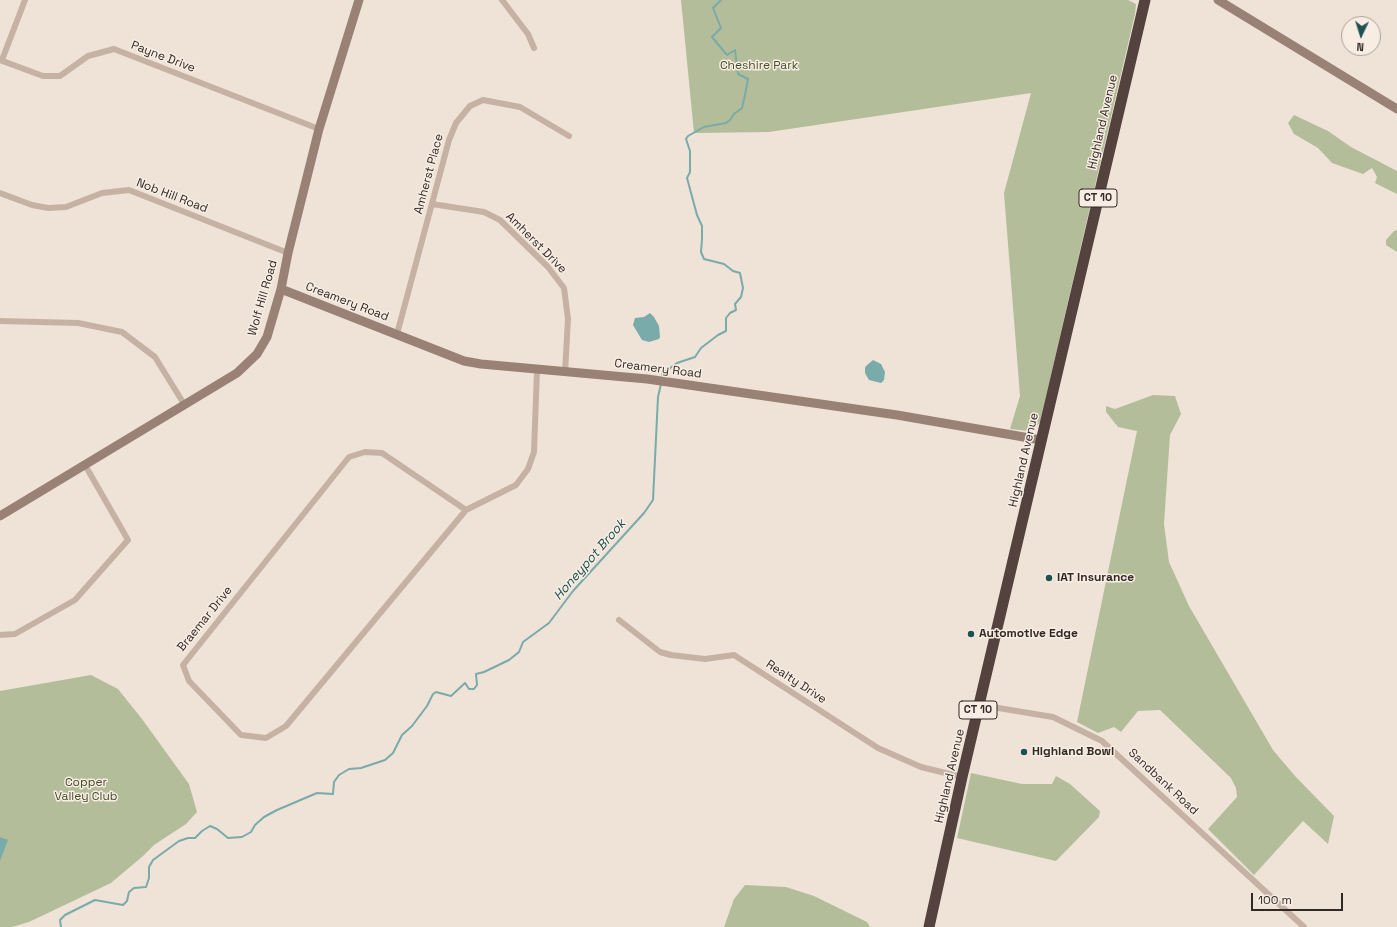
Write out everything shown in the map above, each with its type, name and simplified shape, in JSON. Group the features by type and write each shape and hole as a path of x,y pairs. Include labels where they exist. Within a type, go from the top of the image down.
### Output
{"highway":[{"name":"Highland Avenue","path":"929,927 962,777 1145,0"}],"street":[{"path":"1,60 25,0"},
{"name":"Wolf Hill Road","path":"0,516 237,373 257,354 267,336 281,289 288,253 319,129 359,0"},
{"path":"502,0 528,34 534,48"},
{"path":"1218,0 1397,109"},
{"name":"Payne Drive","path":"1,60 43,76 60,76 88,56 114,49 319,129"},
{"name":"Amherst Place","path":"396,334 449,140 456,123 470,106 483,100 520,107 569,136"},
{"name":"Nob Hill Road","path":"0,193 32,205 48,208 66,207 102,193 129,190 288,253"},
{"name":"Amherst Drive","path":"432,204 484,212 500,220 548,267 564,288 568,319 565,372"},
{"name":"Creamery Road","path":"281,289 464,361 537,370 618,375 890,414 1041,440"},
{"path":"0,321 78,323 122,332 155,357 184,404"},
{"name":"Braemar Drive","path":"466,510 382,453 365,452 349,458 183,665 189,681 241,735 266,738 286,726 466,510 516,485 528,470 534,452 537,370"},
{"path":"0,635 14,634 75,600 128,540 85,465"},
{"name":"Realty Drive","path":"619,620 660,652 670,655 705,659 734,655 878,748 921,767 962,777"},
{"name":"Sandbank Road","path":"980,705 1053,717 1102,742 1304,927"}],"green space":[{"name":"Cheshire Park","path":"681,0 1128,0 1136,4 1135,14 1040,422 1036,427 1029,431 1010,429 1020,396 1004,193 1031,93 769,132 694,133"},
{"path":"1294,115 1328,131 1351,147 1397,171 1397,194 1375,183 1377,177 1372,168 1363,174 1332,163 1318,148 1294,134 1288,123"},
{"path":"1397,230 1397,252 1386,245 1386,240 1394,231"},
{"path":"1153,395 1175,396 1181,414 1170,435 1164,524 1169,562 1189,606 1273,750 1295,776 1334,816 1328,844 1303,821 1254,875 1208,829 1237,797 1236,788 1231,778 1160,710 1138,711 1121,732 1114,727 1098,733 1077,722 1137,431 1118,427 1106,412 1106,406 1115,409"},
{"name":"Copper Valley Club","path":"91,675 118,689 142,719 189,784 197,812 186,824 154,845 111,883 29,922 12,927 0,927 0,691"},
{"path":"971,773 1022,784 1052,784 1056,776 1070,784 1100,811 1099,817 1056,861 957,838"},
{"path":"745,885 786,887 814,896 867,922 870,927 724,927 734,899"}],"water":[{"path":"650,313 659,326 660,337 659,339 649,342 642,340 633,325 635,318 644,317"},
{"path":"873,360 881,364 885,372 884,380 881,383 869,380 865,373 866,366"},
{"path":"0,837 8,840 0,861"}],"waterway":[{"name":"Honeypot Brook","path":"662,377 662,374 677,363 695,357 701,348 726,331 726,318 730,313 736,310 735,304 741,297 743,288 740,273 733,271 724,264 704,259 701,252 702,226 697,215 687,178 690,172 690,151 686,139 688,136 704,127 726,123 742,108 745,95 748,79 738,74 735,50 727,55 712,37 721,28 713,8 721,0"},
{"name":"Honeypot Brook","path":"61,927 60,920 65,915 95,900 123,905 127,901 129,892 134,888 146,887 149,878 149,867 153,860 179,841 188,838 195,838 210,826 217,829 228,838 242,837 251,832 255,825 264,817 277,810 317,793 333,794 334,782 339,775 349,769 361,768 385,760 393,753 402,735 412,726 427,706 433,694 436,692 451,696 465,683 469,689 474,689 477,685 476,674 484,672 509,660 519,652 523,642 549,623 573,591 644,513 653,500 658,397 661,384"}],"place":[{"name":"IAT Insurance","path":"1049,578"},
{"name":"Automotive Edge","path":"971,634"},
{"name":"Highland Bowl","path":"1024,752"}]}
